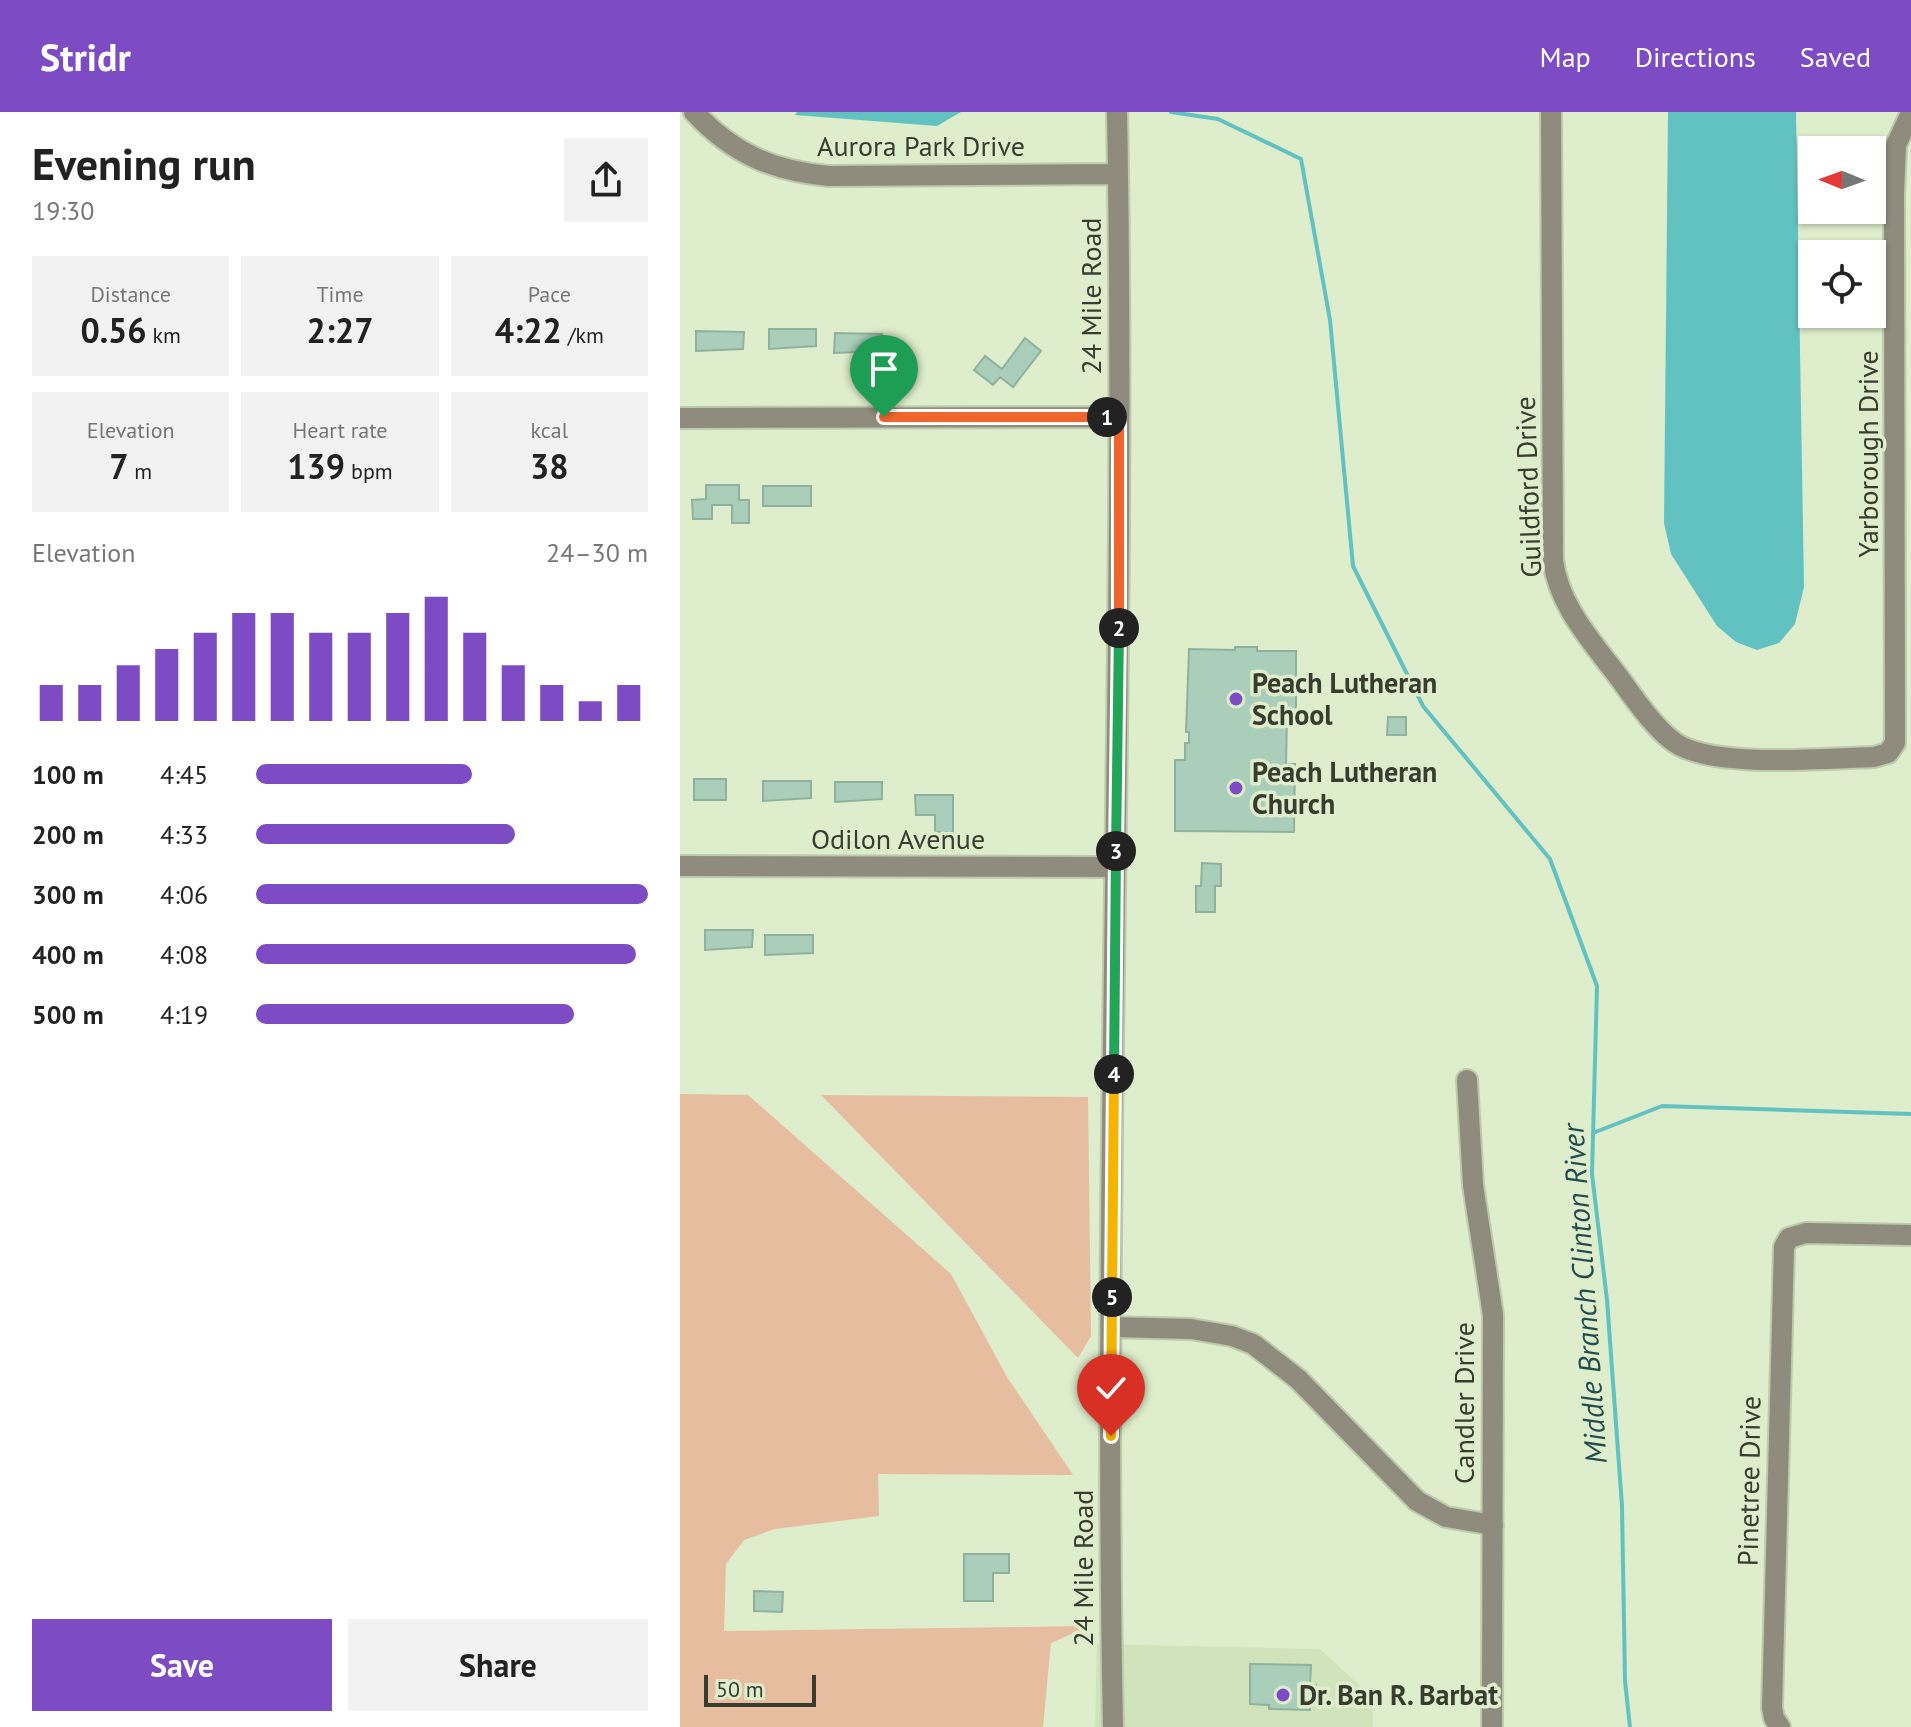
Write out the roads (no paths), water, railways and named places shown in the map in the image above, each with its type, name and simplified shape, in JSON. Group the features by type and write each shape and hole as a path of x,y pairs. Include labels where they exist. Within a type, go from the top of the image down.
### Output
{"street":[{"name":"Aurora Park Drive","path":"694,112 718,136 749,156 803,174 1118,174"},
{"name":"24 Mile Road","path":"1113,1727 1110,1556 1119,417 1117,112"},
{"name":"Guildford Drive","path":"1551,112 1553,560 1562,597 1661,730 1686,749 1730,759 1874,757 1892,750"},
{"name":"Yarborough Drive","path":"1892,750 1897,735 1904,520 1895,157 1903,125 1911,113"},
{"path":"680,418 1119,417"},
{"name":"Odilon Avenue","path":"680,866 1116,867"},
{"name":"Candler Drive","path":"1467,1080 1473,1185 1493,1315 1492,1727"},
{"name":"Pinetree Drive","path":"1778,1726 1772,1708 1782,1254 1789,1238 1806,1233 1911,1235"},
{"path":"1112,1327 1191,1329 1232,1336 1253,1344 1298,1379 1417,1501 1446,1517 1493,1525"}],"water":[{"path":"797,112 961,112 937,126 795,115"},
{"path":"1668,112 1796,112 1804,587 1795,624 1779,643 1757,650 1736,642 1717,626 1671,554 1664,523"}],"waterway":[{"name":"Middle Branch Clinton River","path":"1171,112 1218,119 1301,159 1330,320 1353,566 1423,706 1550,859 1597,986 1592,1174 1607,1300 1622,1506 1625,1681 1630,1727"},
{"path":"1593,1133 1662,1106 1911,1114"}],"place":[{"name":"Peach Lutheran School","path":"1236,699"},
{"name":"Peach Lutheran Church","path":"1236,788"},
{"name":"Dr. Ban R. Barbat","path":"1283,1695"}]}
